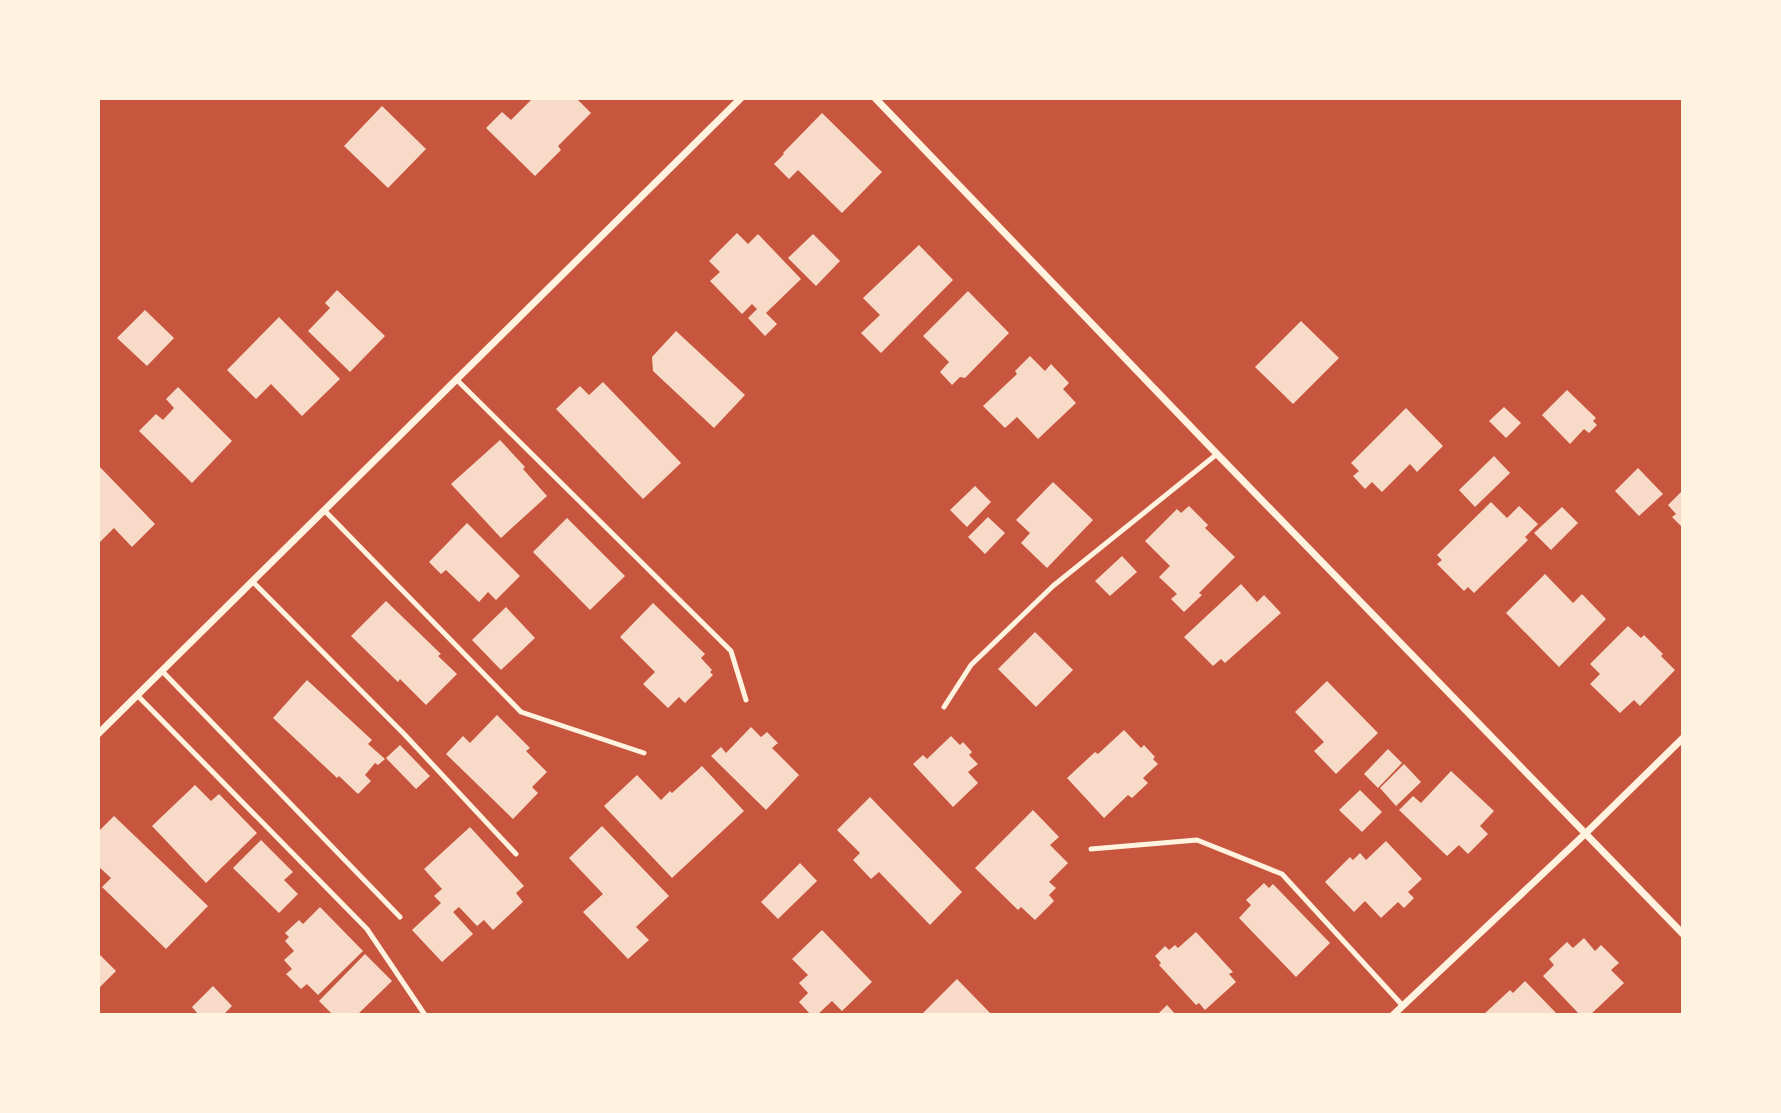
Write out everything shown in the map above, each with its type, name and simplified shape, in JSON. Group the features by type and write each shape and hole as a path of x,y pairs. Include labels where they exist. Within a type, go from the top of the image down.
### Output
{"street":[{"path":"98,734 741,98"},
{"path":"875,98 1683,934"},
{"path":"1394,1015 1683,738"}],"lane":[{"path":"456,379 731,651 746,700"},
{"path":"944,707 971,665 1053,586 1217,454"},
{"path":"324,510 521,712 644,753"},
{"path":"252,581 404,734 516,854"},
{"path":"162,671 400,917"},
{"path":"137,695 367,929 425,1015"},
{"path":"1091,849 1197,840 1282,874 1403,1006"}],"building":[{"path":"533,98 576,98 591,113 558,146 561,150 535,176 486,128 502,112 511,120"},
{"path":"382,106 426,149 388,188 344,146"},
{"path":"822,113 882,172 842,213 798,170 789,179 774,164"},
{"path":"737,233 748,244 758,234 801,279 766,313 777,324 765,336 748,318 757,309 752,304 742,314 710,281 720,272 709,261"},
{"path":"813,234 840,261 816,286 788,258"},
{"path":"919,245 953,280 881,353 861,333 880,315 863,298"},
{"path":"337,290 385,336 350,372 308,331 330,308 325,303"},
{"path":"968,291 1009,333 965,378 960,377 952,385 940,372 949,362 923,336"},
{"path":"145,310 174,338 147,366 117,338"},
{"path":"279,317 340,379 302,416 271,384 256,399 227,370"},
{"path":"1301,321 1339,358 1293,404 1255,367"},
{"path":"676,331 745,395 714,428 653,371 652,357"},
{"path":"1030,356 1045,371 1051,364 1069,383 1063,389 1076,403 1038,439 1017,417 1005,428 983,406 1017,374 1015,371"},
{"path":"603,382 681,463 643,499 556,409 580,386 589,395"},
{"path":"178,387 232,441 192,483 139,431 156,414 163,420 174,408 166,399"},
{"path":"1567,390 1596,418 1593,421 1597,425 1589,433 1584,429 1570,444 1542,415"},
{"path":"1504,407 1521,423 1506,438 1489,421"},
{"path":"1406,408 1443,446 1417,472 1410,464 1382,492 1372,482 1365,489 1353,476 1359,471 1351,463"},
{"path":"500,440 547,496 501,538 451,484"},
{"path":"1494,456 1510,473 1475,507 1459,490"},
{"path":"98,465 155,524 132,547 114,528 98,544"},
{"path":"1638,468 1663,494 1639,516 1615,491"},
{"path":"1053,482 1093,520 1047,568 1021,543 1030,533 1016,520"},
{"path":"975,486 991,502 967,527 950,510"},
{"path":"1683,490 1683,528 1672,517 1676,514 1668,505"},
{"path":"1491,502 1507,518 1519,506 1538,524 1525,537 1528,540 1474,593 1468,587 1464,591 1437,564 1442,560 1437,555"},
{"path":"1189,506 1208,525 1205,528 1235,557 1184,612 1171,599 1177,594 1159,577 1170,566 1145,541 1177,509 1181,513"},
{"path":"1562,507 1578,523 1551,550 1534,533"},
{"path":"988,517 1005,533 985,554 968,537"},
{"path":"567,518 625,576 590,610 533,552"},
{"path":"467,523 520,576 496,600 488,592 479,602 446,570 441,574 429,562"},
{"path":"1122,556 1137,572 1110,596 1095,581"},
{"path":"1545,574 1573,603 1582,594 1606,619 1559,667 1506,613"},
{"path":"1241,584 1257,602 1264,595 1281,613 1225,663 1221,659 1213,666 1184,637"},
{"path":"386,601 441,654 438,656 457,674 426,705 351,636"},
{"path":"653,603 705,654 701,658 713,675 685,703 679,697 668,708 643,684 655,672 620,637"},
{"path":"506,607 535,638 501,670 472,640"},
{"path":"1628,626 1641,638 1644,635 1675,670 1640,706 1634,700 1620,713 1590,684 1600,674 1590,664"},
{"path":"1035,632 1073,670 1036,707 998,669"},
{"path":"307,680 372,740 368,744 385,759 378,765 375,763 365,775 371,781 358,794 273,718"},
{"path":"1327,681 1378,733 1336,774 1314,751 1324,742 1295,712"},
{"path":"497,715 530,748 526,751 547,772 532,787 538,793 513,819 446,754 463,736 470,743"},
{"path":"751,727 761,737 767,732 778,743 772,748 799,775 766,810 711,756 721,747 726,753"},
{"path":"1124,730 1141,748 1144,745 1158,764 1143,778 1148,783 1132,798 1128,795 1104,818 1067,778"},
{"path":"951,736 960,745 963,742 972,752 969,755 978,764 968,772 978,783 953,807 913,764 923,755 927,759"},
{"path":"400,745 430,776 416,789 386,758"},
{"path":"1388,749 1402,763 1378,788 1364,774"},
{"path":"1404,764 1421,782 1396,806 1380,788"},
{"path":"702,766 744,811 672,878 604,806 637,775 661,800"},
{"path":"1451,771 1494,811 1480,826 1488,834 1468,854 1459,845 1447,856 1399,810 1413,796 1421,803"},
{"path":"195,785 211,801 219,794 257,833 206,883 152,826"},
{"path":"1360,790 1382,812 1362,832 1339,810"},
{"path":"870,797 962,892 930,925 879,872 871,879 853,860 860,853 837,830"},
{"path":"1033,810 1059,837 1050,845 1068,863 1049,882 1056,888 1049,895 1054,901 1035,920 1021,907 1018,910 975,868"},
{"path":"114,816 208,906 166,949 102,887 111,878 98,866 98,832"},
{"path":"602,826 669,896 636,927 649,940 628,959 583,912 603,894 569,858"},
{"path":"470,827 524,886 516,893 523,902 493,930 484,920 477,926 459,907 453,912 473,934 442,962 412,930 441,903 434,896 442,889 424,869"},
{"path":"261,840 293,872 284,880 298,894 279,913 233,868"},
{"path":"1386,841 1422,879 1408,892 1414,898 1404,908 1398,902 1381,918 1365,901 1354,912 1325,882 1350,857 1353,860 1360,853 1366,860"},
{"path":"800,863 817,881 778,919 761,902"},
{"path":"1264,883 1269,888 1273,884 1330,943 1296,977 1239,918 1251,905 1246,900"},
{"path":"320,907 363,951 318,995 307,984 301,989 286,974 292,969 284,960 294,951 285,941 289,937 285,933 299,920 303,924"},
{"path":"822,930 872,982 842,1011 832,1001 817,1015 811,1015 799,1002 808,993 799,983 808,975 792,959"},
{"path":"1196,932 1233,972 1229,974 1236,982 1205,1010 1199,1003 1196,1005 1159,965 1161,963 1155,956 1165,946 1169,950 1175,945 1178,948"},
{"path":"1584,938 1595,951 1601,945 1619,963 1611,970 1624,983 1590,1015 1580,1015 1543,976 1554,965 1549,959 1567,942 1573,948"},
{"path":"98,953 116,971 98,989"},
{"path":"365,954 392,981 357,1015 333,1015 319,1001"},
{"path":"957,979 992,1015 921,1015"},
{"path":"1525,981 1558,1015 1483,1015 1510,990 1513,993"},
{"path":"213,986 232,1006 223,1015 199,1015 192,1007"},
{"path":"1167,1005 1176,1015 1157,1015"}]}
